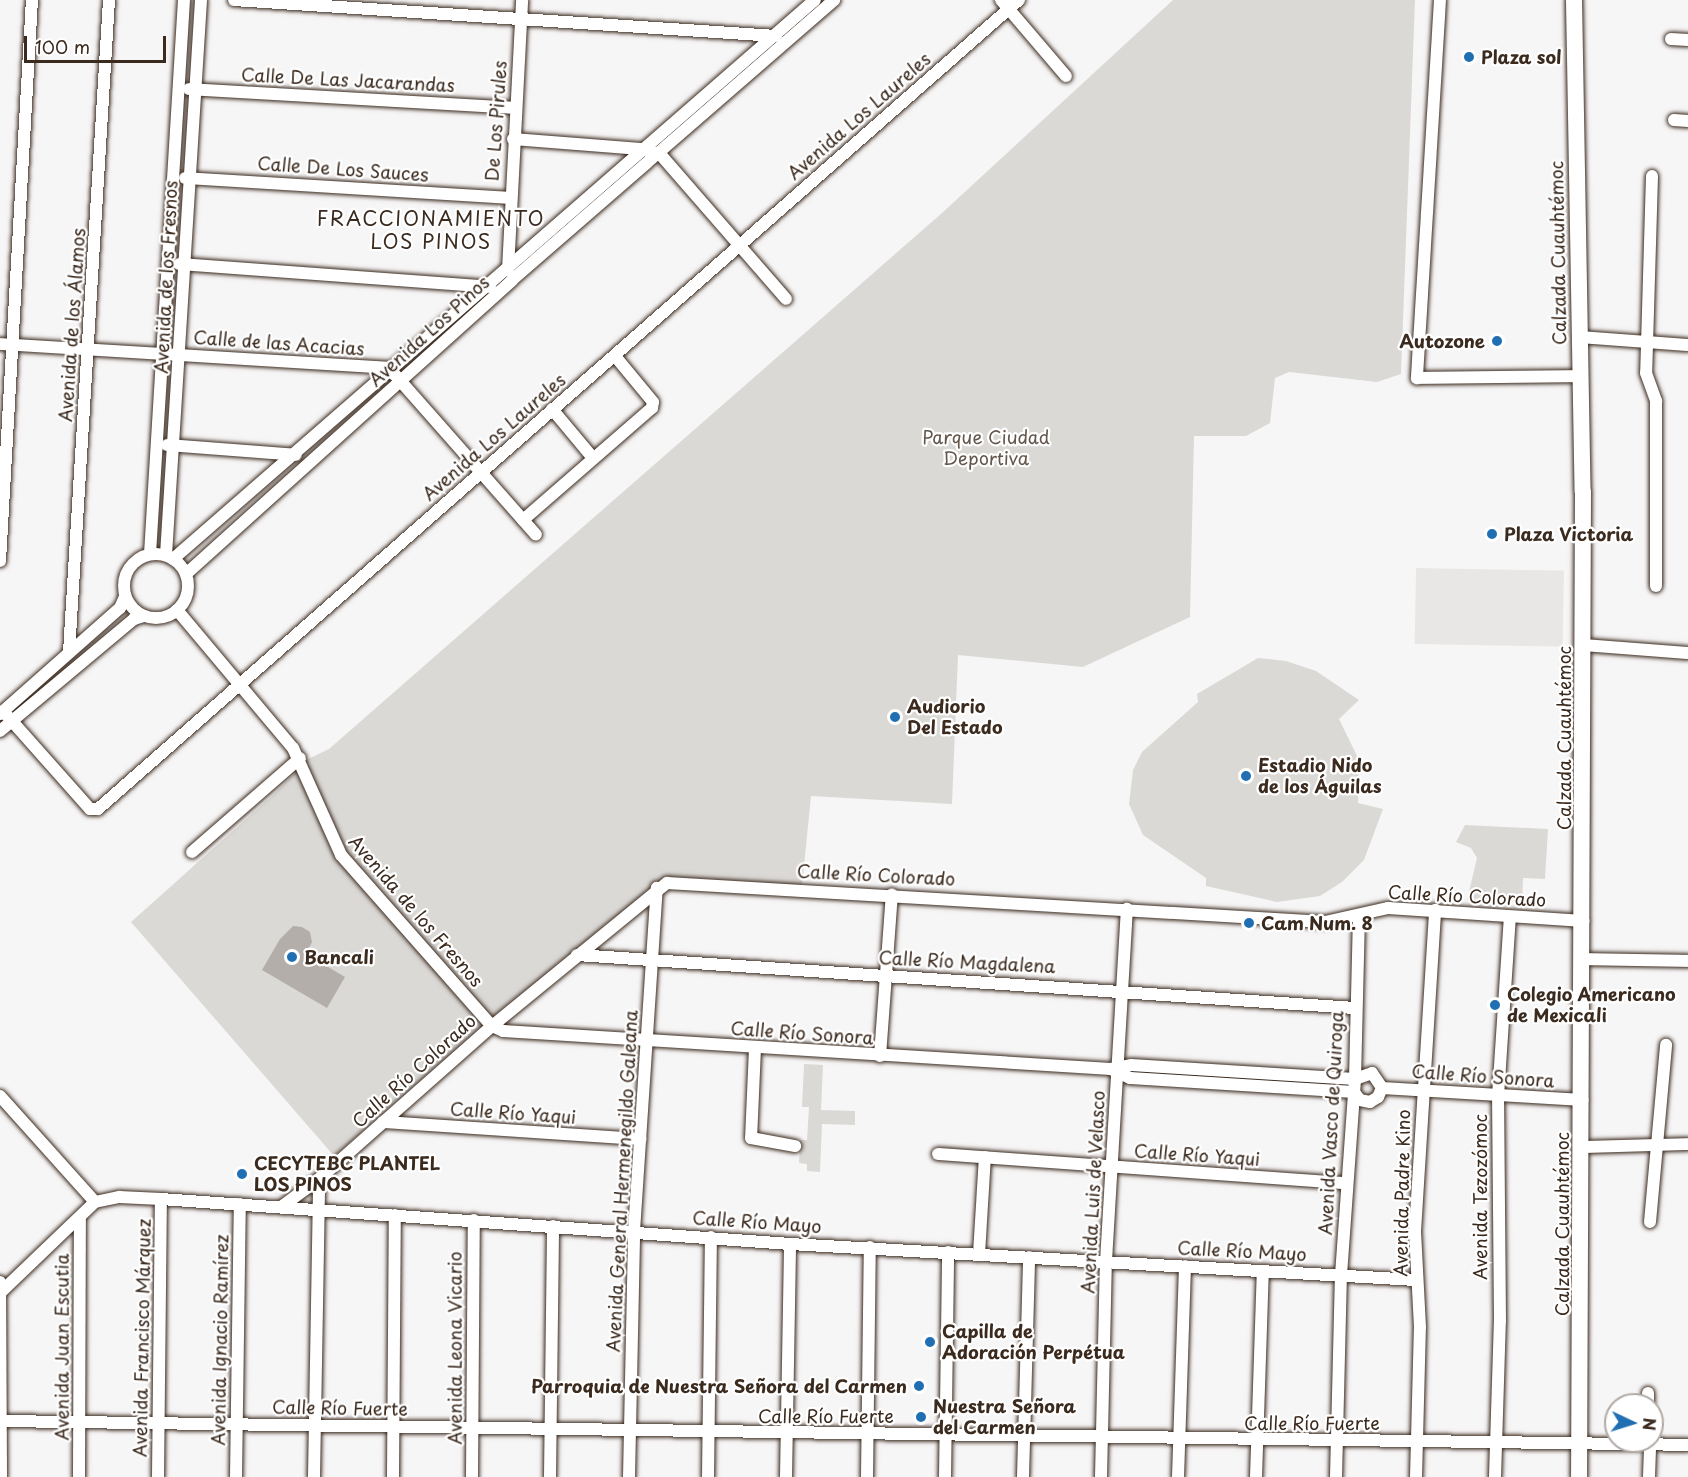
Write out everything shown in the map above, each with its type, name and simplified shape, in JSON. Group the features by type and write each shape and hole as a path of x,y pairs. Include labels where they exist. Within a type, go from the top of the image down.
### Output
{"main road":[{"name":"Calzada Cuauhtémoc","path":"1574,0 1581,376 1584,921 1579,1477"}],"street":[{"path":"0,561 32,0"},
{"name":"Avenida de los Álamos","path":"69,652 109,0"},
{"name":"Avenida de los Fresnos","path":"150,554 184,0"},
{"name":"Avenida de los Fresnos","path":"170,557 174,446 201,0"},
{"path":"234,0 520,17 792,38"},
{"name":"De Los Pirules","path":"512,280 507,268 509,198 522,0"},
{"name":"Avenida Los Pinos","path":"170,557 294,454 389,368 815,0"},
{"name":"Avenida Los Pinos","path":"186,574 512,280 660,154 834,0"},
{"name":"Avenida Los Laureles","path":"1,712 13,722 93,810 241,684 615,356 1005,4 1019,0"},
{"path":"1440,0 1417,378 1581,376"},
{"path":"1005,4 1066,76"},
{"path":"1671,39 1688,40"},
{"name":"Calle De Las Jacarandas","path":"179,89 515,108"},
{"path":"1674,120 1688,121"},
{"path":"513,139 641,149 660,154 786,298"},
{"path":"1652,176 1647,382 1656,401 1656,585"},
{"name":"Calle De Los Sauces","path":"174,177 509,198"},
{"path":"169,263 487,285 497,294"},
{"path":"1579,337 1688,345"},
{"name":"Calle de las Acacias","path":"0,344 389,368 536,535"},
{"path":"523,520 652,408 653,402 615,356"},
{"path":"552,409 593,458"},
{"path":"157,445 294,454 312,460"},
{"path":"0,731 134,620 144,616 161,618 177,610 188,590 186,574 170,557 150,554 128,570 125,597 120,608 1,712"},
{"path":"125,597 144,616"},
{"name":"Avenida de los Fresnos","path":"177,610 241,684 300,759 324,822 341,855 492,1026"},
{"path":"1583,645 1688,653"},
{"path":"192,852 300,759"},
{"name":"Calle Río Colorado","path":"281,1207 319,1179 492,1026 657,888 681,882 1325,922 1359,916 1378,909 1435,910 1584,921"},
{"name":"Avenida General Hermenegildo Galeana","path":"629,1477 634,1231 657,888"},
{"path":"880,1056 892,894"},
{"name":"Avenida Luis de Velasco","path":"1101,1477 1106,1261 1115,1070 1123,989 1127,909"},
{"name":"Avenida Padre Kino","path":"1416,1477 1417,1280 1422,1090 1435,910"},
{"name":"Avenida Vasco de Quiroga","path":"1336,1477 1341,1275 1355,1079 1354,1008 1359,916"},
{"name":"Avenida Tezozómoc","path":"1495,1477 1500,1321 1498,1096 1510,916"},
{"name":"Calle Río Magdalena","path":"577,955 1123,989 1354,1008"},
{"path":"1584,959 1688,961"},
{"name":"Calle Río Sonora","path":"492,1026 513,1034 1115,1070 1131,1065 1355,1079 1372,1073 1382,1088"},
{"path":"1650,1222 1654,1146 1666,1046"},
{"path":"755,1048 751,1138 795,1146"},
{"name":"Calle Río Sonora","path":"1115,1070 1130,1078 1354,1092 1360,1100 1370,1102 1378,1097 1382,1088"},
{"name":"Calle Río Sonora","path":"1382,1088 1583,1100"},
{"path":"0,1096 95,1202 0,1289 0,1477"},
{"name":"Calle Río Yaqui","path":"383,1122 640,1139"},
{"path":"1582,1146 1688,1144"},
{"name":"Calle Río Yaqui","path":"938,1154 1347,1183"},
{"path":"979,1254 985,1157"},
{"path":"314,1477 319,1179"},
{"name":"Calle Río Mayo","path":"95,1202 119,1197 161,1198 790,1244 1417,1280"},
{"name":"Avenida Francisco Márquez","path":"158,1477 161,1198"},
{"name":"Avenida Ignacio Ramírez","path":"236,1477 240,1204"},
{"path":"393,1477 395,1215"},
{"name":"Avenida Juan Escutia","path":"79,1477 80,1218"},
{"name":"Avenida Leona Vicario","path":"472,1477 474,1220"},
{"path":"550,1477 553,1226"},
{"path":"708,1477 711,1237"},
{"path":"786,1477 790,1244"},
{"path":"867,1477 870,1247"},
{"path":"945,1477 948,1252"},
{"path":"1023,1477 1029,1257"},
{"path":"1178,1477 1185,1266"},
{"path":"1256,1477 1263,1271"},
{"name":"Calle Río Fuerte","path":"1,1421 1256,1441 1604,1443"},
{"name":"Calle Río Fuerte","path":"1664,1444 1688,1445"},
{"path":"1649,1477 1650,1453"}],"shaded area":[{"path":"1416,568 1564,571 1563,647 1415,644"},
{"path":"293,926 302,927 310,932 312,942 306,954 345,977 327,1008 262,970 280,939"}],"green space":[{"name":"Parque Ciudad Deportiva","path":"1173,0 1415,0 1401,374 1377,382 1289,372 1275,378 1270,423 1246,436 1194,436 1190,617 1083,667 958,655 952,804 811,796 802,886 659,883 483,1026 334,1156 131,922 273,795 297,771 296,765 329,749 942,213"},
{"name":"Estadio Nido de los Águilas","path":"1258,658 1286,661 1316,671 1359,700 1339,719 1359,760 1358,803 1383,809 1364,860 1342,882 1320,896 1277,902 1206,886 1206,878 1143,835 1129,804 1133,770 1142,752 1198,702 1197,694"},
{"path":"1465,825 1548,829 1545,879 1523,878 1522,902 1467,900 1477,858 1471,848 1456,842"},
{"path":"804,1064 823,1065 821,1110 855,1111 855,1125 822,1124 820,1172 807,1171 807,1164 799,1163 800,1140 807,1140 809,1107 802,1107"}],"place":[{"name":"Plaza sol","path":"1469,57"},
{"name":"Autozone","path":"1497,341"},
{"name":"Plaza Victoria","path":"1492,534"},
{"name":"Audiorio Del Estado","path":"895,717"},
{"name":"Estadio Nido de los Águilas","path":"1246,776"},
{"name":"Cam Num. 8","path":"1249,923"},
{"name":"Bancali","path":"292,957"},
{"name":"Colegio Americano de Mexicali","path":"1495,1005"},
{"name":"CECYTEBC PLANTEL LOS PINOS","path":"242,1174"},
{"name":"Capilla de Adoración Perpétua","path":"930,1342"},
{"name":"Parroquia de Nuestra Señora del Carmen","path":"919,1386"},
{"name":"Nuestra Señora del Carmen","path":"921,1417"}],"district":[{"name":"FRACCIONAMIENTO LOS PINOS","path":"431,230"}]}
